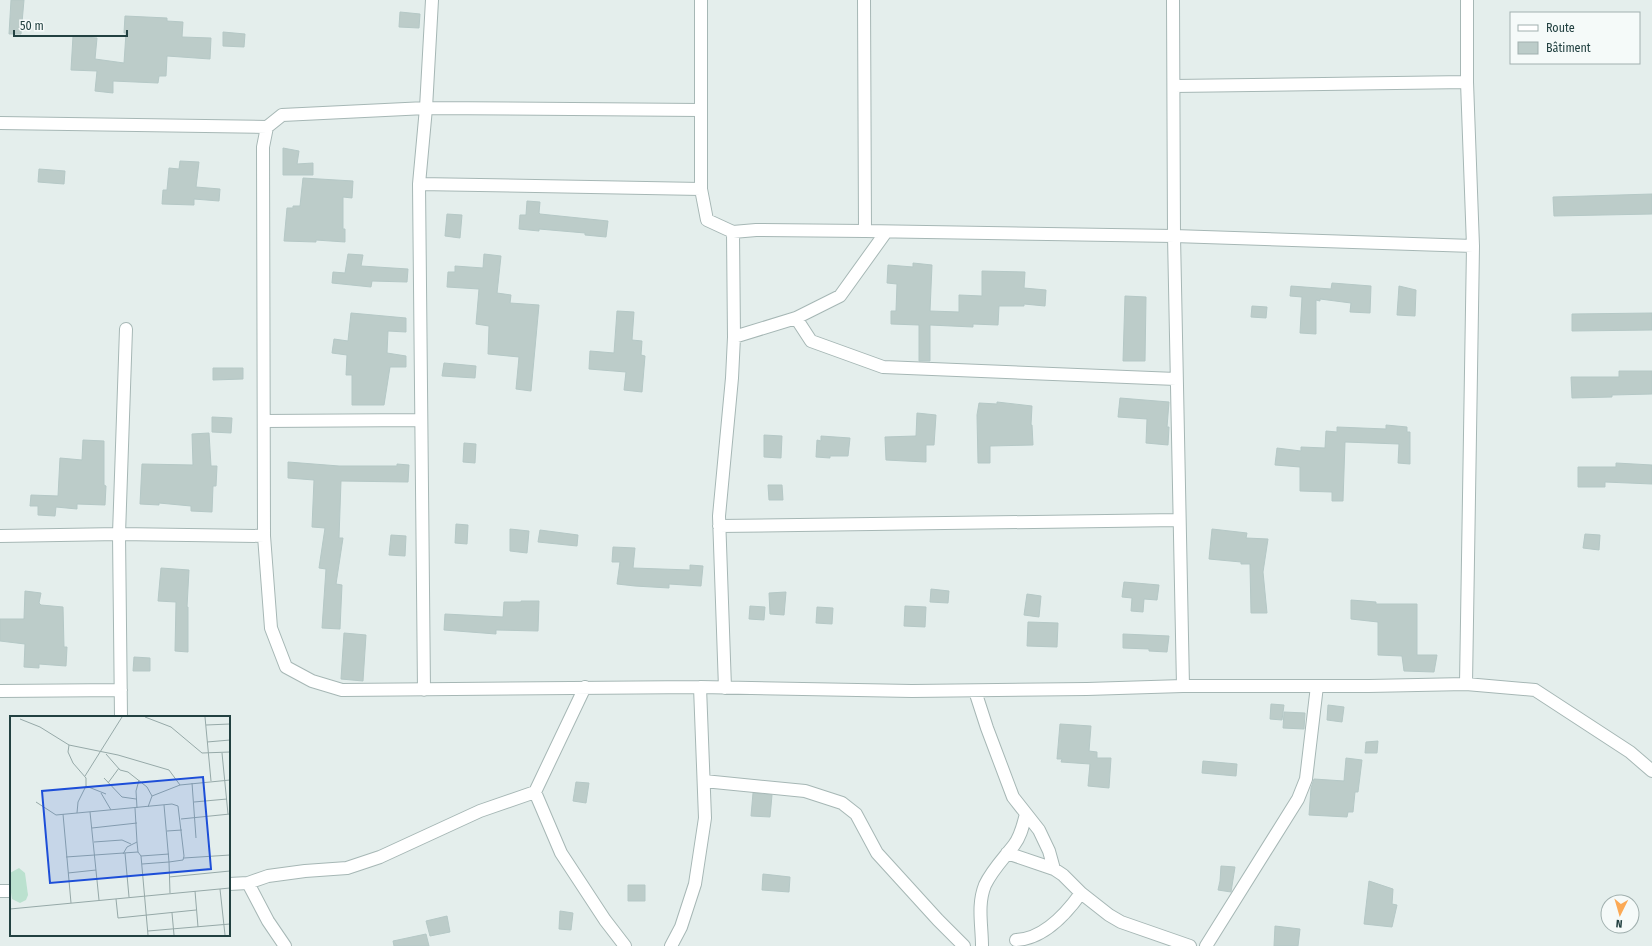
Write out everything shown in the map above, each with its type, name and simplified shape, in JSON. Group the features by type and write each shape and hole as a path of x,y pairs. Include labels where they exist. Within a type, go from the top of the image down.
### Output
{"street":[{"path":"424,690 419,184 426,108 432,0"},
{"path":"701,0 700,189 707,220 733,232 756,230 1174,236 1473,246"},
{"path":"864,0 865,231"},
{"path":"1174,0 1174,236 1183,686"},
{"path":"1466,684 1473,246 1467,0"},
{"path":"1174,86 1468,82"},
{"path":"0,123 267,127 282,115 426,108 700,110"},
{"path":"267,127 263,147 264,536 271,628 286,667 312,681 342,690 700,687 974,691 1183,686 1466,684 1535,690 1630,752 1652,771"},
{"path":"419,184 700,189"},
{"path":"725,688 719,526 734,337 733,232"},
{"path":"734,337 796,318 840,296 886,232"},
{"path":"796,318 810,341 883,367 1176,379"},
{"path":"121,716 119,534 126,329"},
{"path":"264,420 421,420"},
{"path":"719,526 1179,520"},
{"path":"0,536 119,534 264,536"},
{"path":"1206,946 1298,799 1306,779 1317,686"},
{"path":"230,884 248,883 268,876 347,868 380,856 480,811 535,792 585,687"},
{"path":"671,946 689,904 696,878 705,818 700,687"},
{"path":"0,691 121,690"},
{"path":"974,691 981,714 1013,797 1039,830 1049,851 1054,869"},
{"path":"704,781 805,791 842,803 856,814 877,853 938,920 964,946"},
{"path":"535,792 560,853 605,920 625,946"},
{"path":"982,946 980,912 985,887 989,877 1020,835 1026,814"},
{"path":"1007,853 1054,869 1081,893 1109,915 1121,922 1190,946"},
{"path":"248,883 268,921 285,946"},
{"path":"1016,940 1024,940 1033,937 1063,916 1081,893"}],"building":[{"path":"11,0 24,0 21,34 9,34"},
{"path":"400,12 420,14 419,28 399,27"},
{"path":"125,16 167,18 167,21 183,22 182,37 211,38 210,59 167,56 166,76 159,76 158,83 113,81 113,93 95,91 97,71 71,70 73,36 97,38 95,59 124,63 126,33 124,33"},
{"path":"223,32 245,34 244,47 223,46"},
{"path":"283,148 299,151 297,164 313,163 313,175 283,175"},
{"path":"180,161 199,162 196,187 220,189 219,201 194,199 194,205 162,204 163,190 167,190 169,168 179,169"},
{"path":"39,169 65,171 64,184 38,182"},
{"path":"303,178 353,181 352,198 343,197 343,229 345,229 345,242 316,240 316,242 284,241 287,208 300,206"},
{"path":"1652,194 1652,214 1554,216 1553,197"},
{"path":"527,201 540,202 540,214 608,221 606,237 585,235 585,233 539,229 539,231 519,229 520,215 526,215"},
{"path":"447,214 462,215 460,238 445,236"},
{"path":"348,254 363,255 361,266 408,269 407,282 372,281 371,287 332,283 333,272 345,273"},
{"path":"484,254 501,256 497,293 511,295 510,303 539,305 531,391 516,389 519,357 488,354 489,326 476,324 479,289 447,287 448,272 455,272 455,266 483,268"},
{"path":"913,263 932,265 930,311 959,312 959,295 982,296 982,271 1025,272 1024,288 1046,290 1045,306 1024,304 1024,306 999,306 998,325 973,324 973,327 930,325 930,361 919,361 919,325 891,324 891,311 896,311 897,284 887,283 888,265 913,267"},
{"path":"1332,283 1371,286 1370,313 1350,312 1351,303 1320,299 1320,301 1316,300 1316,334 1300,333 1302,297 1290,296 1291,286 1331,289"},
{"path":"1399,286 1416,290 1415,316 1397,315"},
{"path":"1125,296 1146,297 1145,361 1123,361"},
{"path":"1252,306 1267,307 1266,318 1251,317"},
{"path":"617,311 634,312 632,340 642,341 641,355 645,356 642,392 624,390 626,372 589,369 590,351 614,353"},
{"path":"351,313 406,318 406,332 388,331 387,353 406,356 406,367 390,367 384,405 352,405 352,375 346,375 347,355 332,353 334,339 348,341"},
{"path":"1652,313 1652,330 1572,331 1572,314"},
{"path":"444,363 476,366 475,378 442,376"},
{"path":"213,368 243,368 243,379 213,380"},
{"path":"1619,371 1652,371 1652,394 1572,398 1571,377 1619,377"},
{"path":"1120,398 1169,402 1167,427 1169,427 1168,445 1146,443 1147,419 1118,417"},
{"path":"997,402 1032,406 1031,425 1033,445 990,446 990,463 978,463 977,415 979,403 997,404"},
{"path":"917,413 936,415 934,445 926,445 926,462 886,460 885,437 916,436"},
{"path":"212,417 232,418 231,433 212,432"},
{"path":"1386,425 1407,427 1407,432 1410,432 1410,464 1398,463 1399,444 1345,442 1343,501 1332,501 1332,492 1300,491 1300,467 1275,465 1277,448 1301,451 1301,447 1325,448 1326,431 1337,432 1337,427 1386,429"},
{"path":"209,433 211,466 217,466 216,486 213,486 212,512 191,511 191,506 159,503 159,505 140,504 142,464 193,465 192,434"},
{"path":"764,435 782,436 781,458 764,457"},
{"path":"821,436 850,438 848,456 830,456 830,458 816,457 817,440 821,441"},
{"path":"83,440 104,441 104,485 106,486 105,505 77,504 77,509 56,507 55,516 38,515 38,506 30,506 31,495 58,496 60,458 82,460"},
{"path":"464,443 476,444 475,463 463,462"},
{"path":"288,462 339,466 409,465 408,482 341,481 339,538 343,538 336,584 342,585 340,629 322,628 326,569 319,568 325,528 312,527 314,480 288,478"},
{"path":"1616,463 1652,465 1652,484 1605,482 1605,487 1578,487 1578,467 1616,467"},
{"path":"768,485 782,485 783,500 769,500"},
{"path":"456,524 468,525 467,544 455,543"},
{"path":"510,529 529,531 527,553 510,551"},
{"path":"1212,529 1247,533 1246,538 1268,539 1263,572 1267,613 1251,613 1250,564 1209,559"},
{"path":"540,530 578,535 577,546 538,542"},
{"path":"1585,534 1600,535 1599,550 1583,548"},
{"path":"391,535 406,536 405,556 389,555"},
{"path":"613,547 635,548 633,568 690,570 690,565 703,566 701,586 669,584 669,588 617,584 620,562 612,562"},
{"path":"161,568 189,570 187,607 188,652 175,651 176,602 158,601"},
{"path":"1124,582 1159,585 1157,600 1144,599 1143,612 1131,611 1132,598 1122,597"},
{"path":"931,589 949,591 948,603 930,602"},
{"path":"25,591 41,593 39,603 41,605 63,607 64,647 67,647 66,666 39,664 39,668 24,667 25,644 0,641 0,619 24,619"},
{"path":"786,592 784,615 770,614 769,593"},
{"path":"1027,594 1041,596 1039,617 1024,615"},
{"path":"1351,600 1376,602 1376,604 1417,604 1417,655 1437,655 1434,672 1404,671 1402,656 1378,655 1378,622 1351,619"},
{"path":"539,601 538,631 496,630 496,634 444,630 445,614 503,617 504,602"},
{"path":"750,606 765,607 764,620 749,619"},
{"path":"905,606 926,607 925,627 904,626"},
{"path":"817,607 833,608 832,624 816,623"},
{"path":"1028,622 1058,623 1057,647 1027,646"},
{"path":"344,633 366,635 363,681 341,679"},
{"path":"1123,634 1169,636 1167,652 1149,651 1149,649 1123,648"},
{"path":"134,657 150,658 150,671 133,671"},
{"path":"1271,704 1284,705 1282,720 1270,719"},
{"path":"1328,705 1344,707 1342,722 1327,720"},
{"path":"1284,712 1305,713 1304,729 1283,728"},
{"path":"1060,724 1091,726 1089,751 1097,752 1097,758 1111,758 1109,788 1088,786 1090,764 1061,762 1062,759 1057,759"},
{"path":"1378,741 1377,753 1365,753 1366,742"},
{"path":"1346,758 1362,760 1358,792 1355,792 1353,812 1348,812 1347,817 1309,815 1311,788 1314,779 1344,781"},
{"path":"1203,761 1237,764 1236,776 1202,773"},
{"path":"576,782 589,783 586,803 573,801"},
{"path":"753,793 772,795 770,817 751,816"},
{"path":"1221,866 1235,867 1231,892 1218,890"},
{"path":"763,874 790,877 789,892 762,890"},
{"path":"1369,881 1393,889 1392,904 1397,905 1392,927 1364,924"},
{"path":"628,885 645,885 645,901 628,901"},
{"path":"560,911 573,913 571,930 559,929"},
{"path":"447,916 450,932 430,936 426,921"},
{"path":"1275,926 1300,929 1298,946 1274,946"},
{"path":"426,934 429,946 394,946 393,941"}]}
